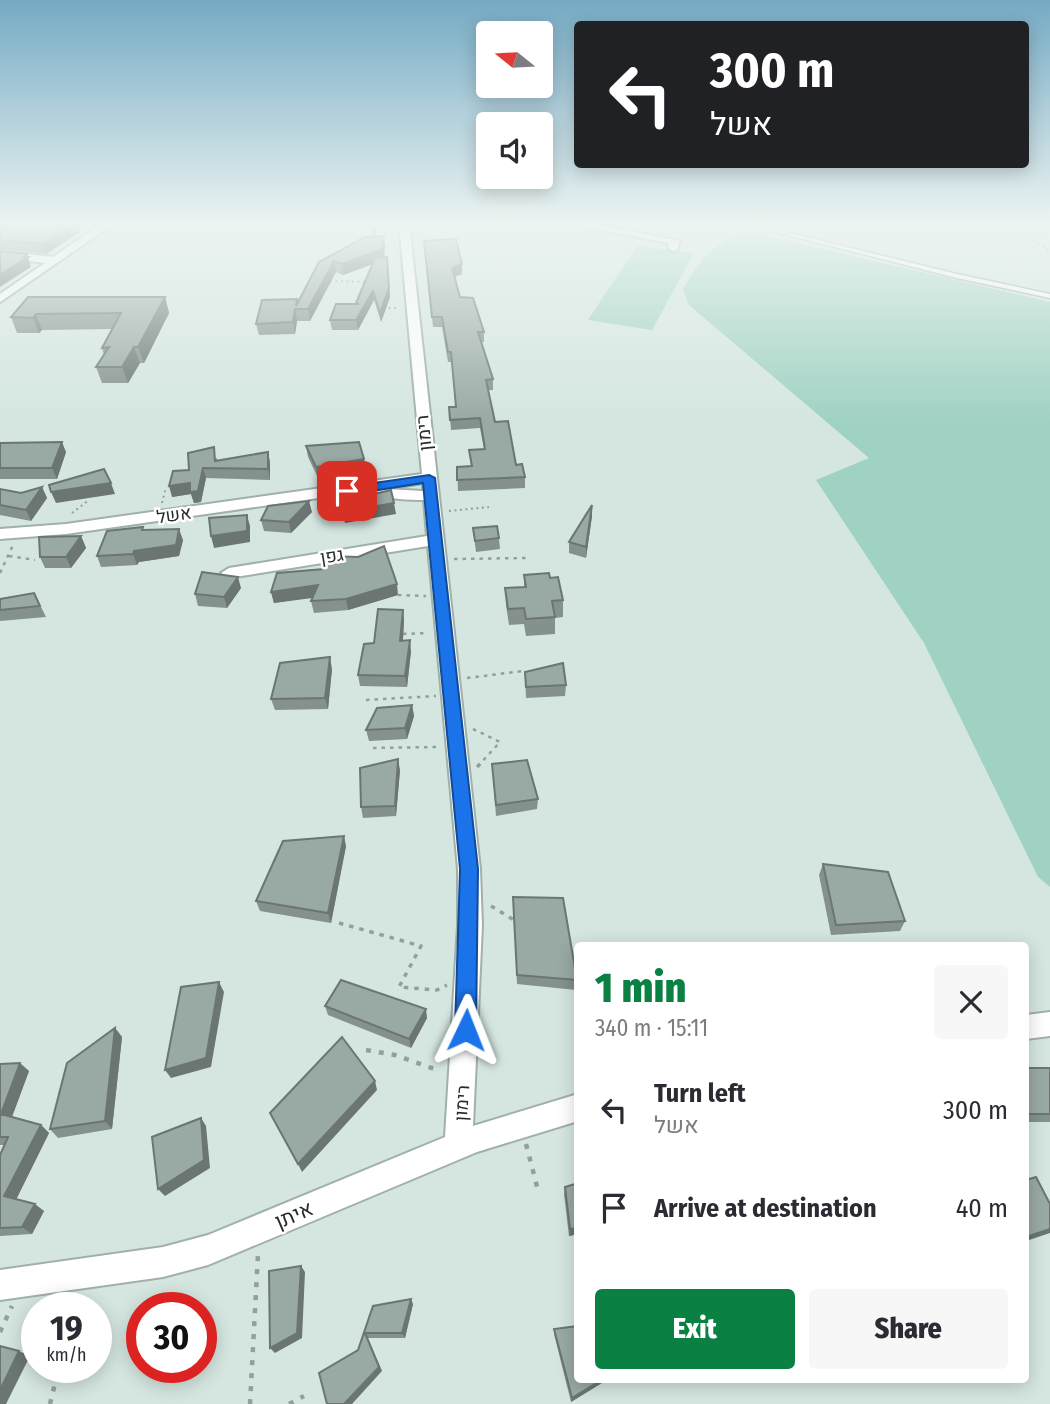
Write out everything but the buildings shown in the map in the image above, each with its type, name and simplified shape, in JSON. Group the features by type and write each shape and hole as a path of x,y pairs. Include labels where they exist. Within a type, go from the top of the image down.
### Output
{"street":[{"path":"0,299 15,289"},
{"name":"רימון","path":"410,289 470,894 464,1079 458,1145"},
{"name":"אשל","path":"0,534 66,529 347,491 363,490 404,496 430,495"},
{"name":"גפן","path":"229,573 436,550"},
{"path":"1029,1027 1050,1024"},
{"name":"איתן","path":"0,1284 163,1262 208,1250 458,1145 574,1108"}],"lane":[{"path":"1015,289 1050,296"}],"path":[{"path":"381,308 412,309"},
{"path":"430,495 489,507"},
{"path":"0,573 19,533"},
{"path":"436,550 526,558"},
{"path":"9,556 35,561"},
{"path":"398,595 440,596"},
{"path":"403,634 444,633"},
{"path":"366,699 450,688 523,671"},
{"path":"454,720 500,742 461,784"},
{"path":"373,748 457,747"},
{"path":"470,894 514,920"},
{"path":"339,922 421,946 399,987 438,990 454,981"},
{"path":"366,1050 395,1055 464,1079"},
{"path":"522,1124 539,1194"},
{"path":"250,1404 260,1230"},
{"path":"50,1404 55,1383"},
{"path":"289,1404 304,1396"}],"green space":[{"path":"609,289 675,289 652,330 588,320"},
{"path":"683,289 992,289 1050,302 1050,887 1038,877 924,643 816,480 869,458 689,305"}],"route":[{"path":"347,491 429,478 469,869 466,1030"}]}
